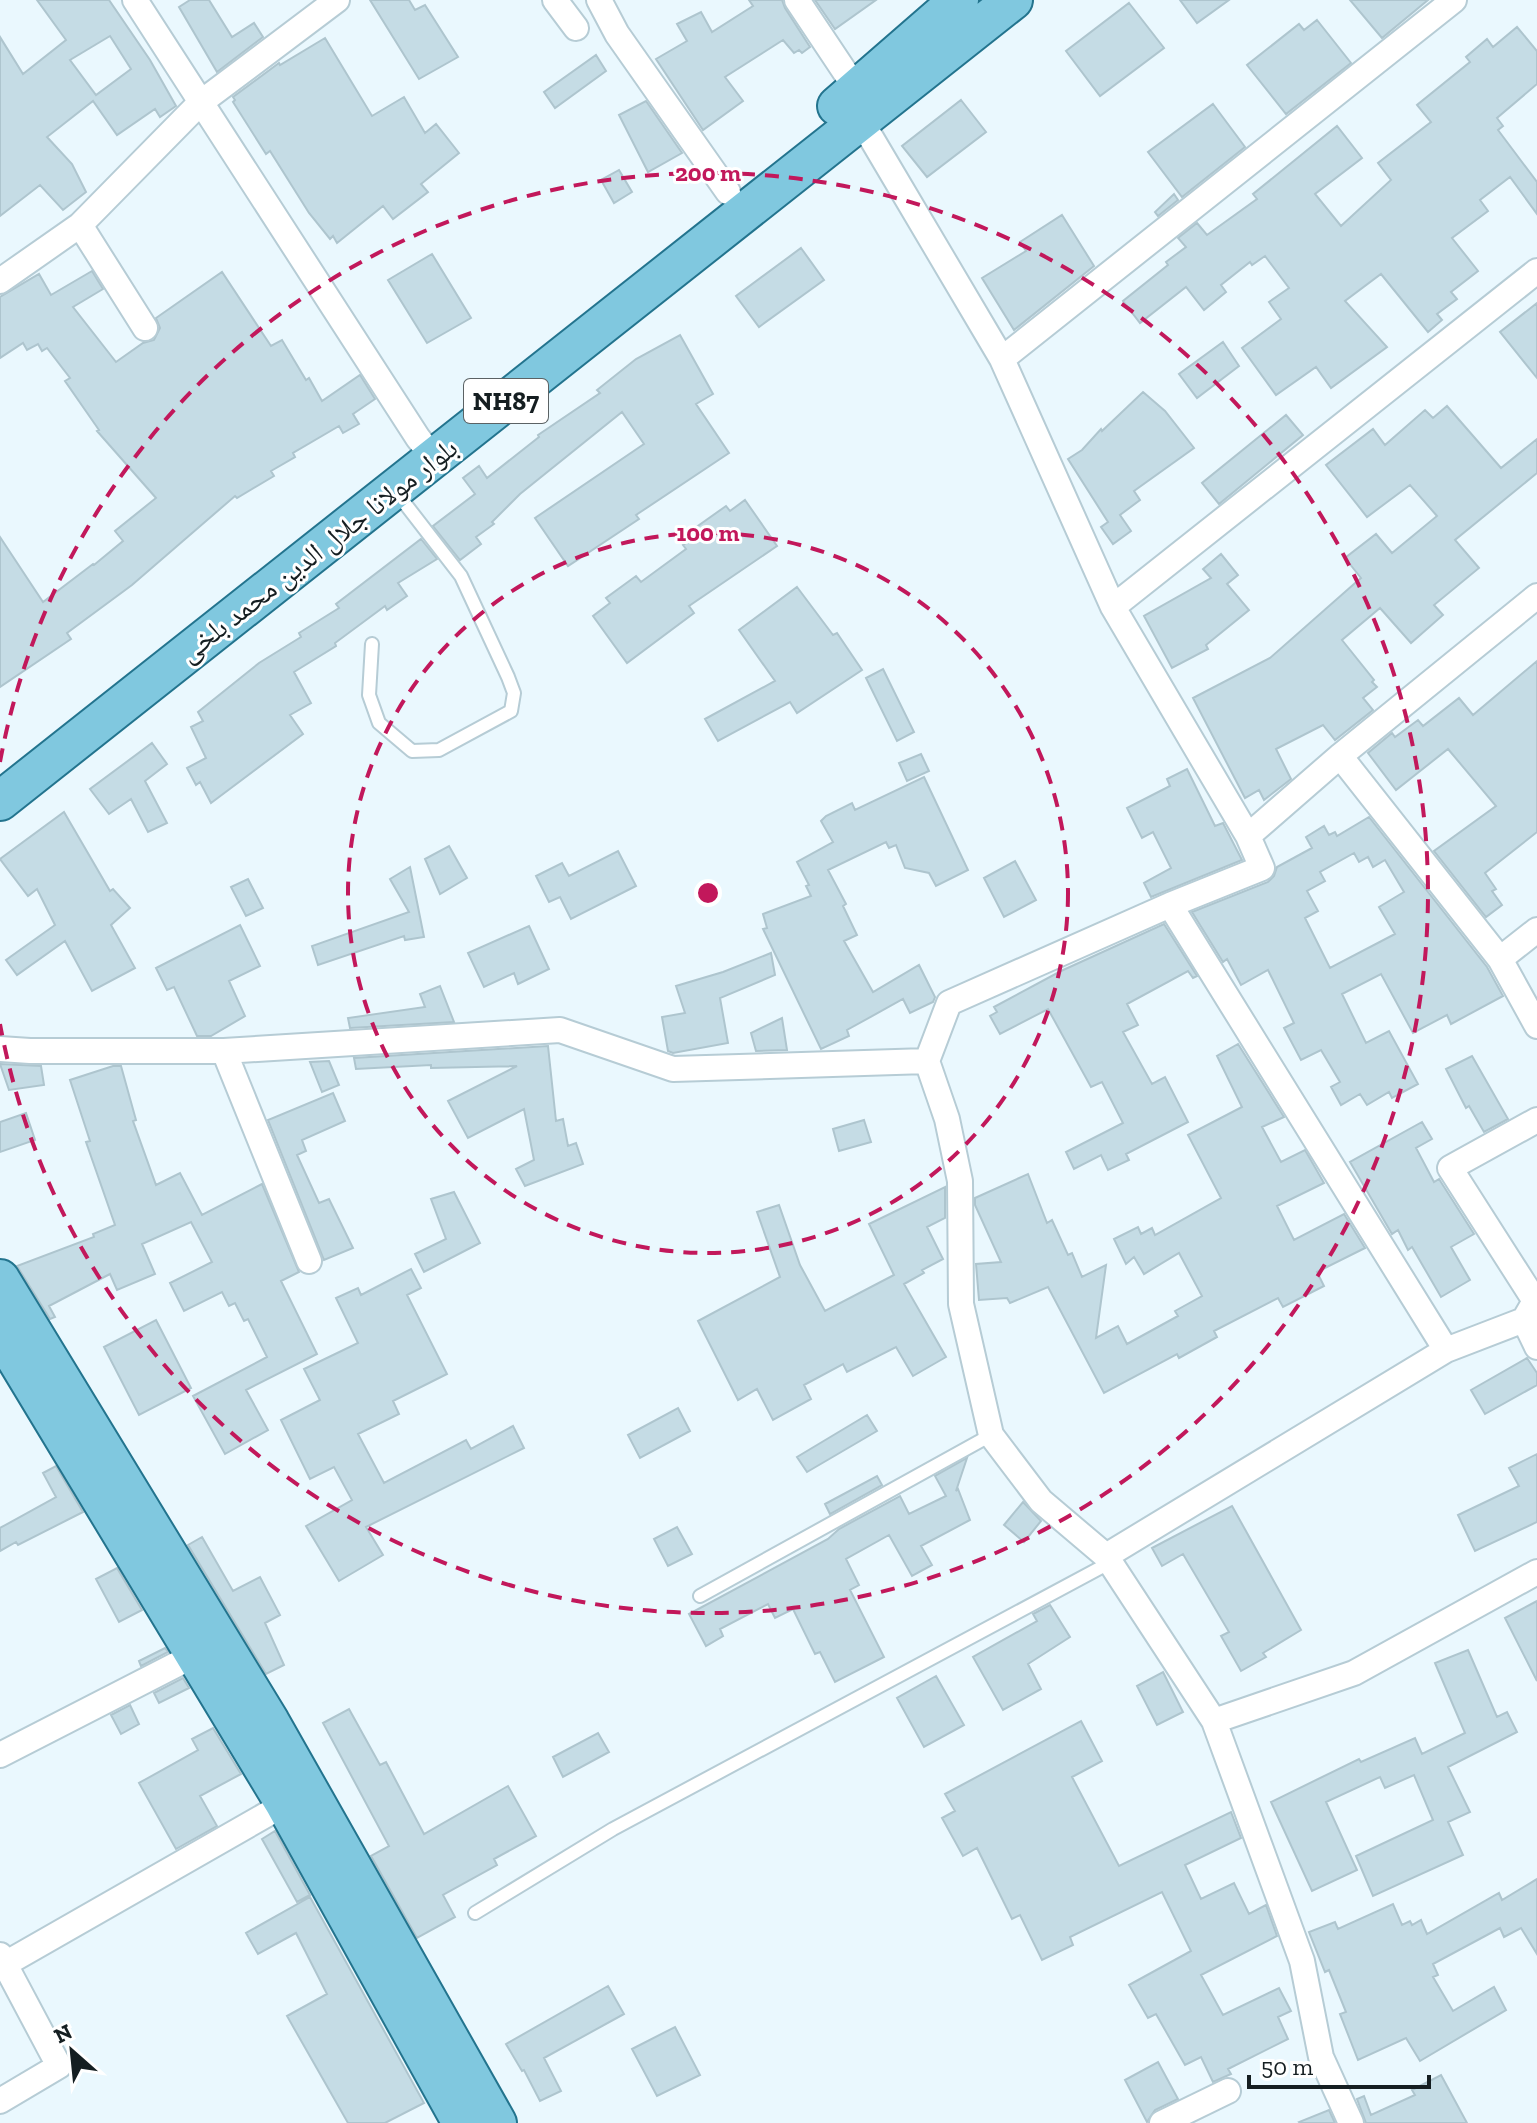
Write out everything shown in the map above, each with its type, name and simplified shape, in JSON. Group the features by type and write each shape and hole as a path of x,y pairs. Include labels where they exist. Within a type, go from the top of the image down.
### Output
{"main road":[{"name":"بلوار مولانا جلال الدین محمد بلخی","path":"0,769 426,448 859,104 959,0"},
{"name":"بلوار مولانا جلال الدین محمد بلخی","path":"0,801 394,490 426,448 728,192 1013,0"},
{"path":"0,1279 270,1722 497,2123"},
{"path":"0,1332 285,1804 462,2123"}],"street":[{"path":"135,0 426,448"},
{"path":"0,281 80,225 200,103 337,0"},
{"path":"555,0 576,28"},
{"path":"599,0 617,34 728,192"},
{"path":"797,0 1002,359 1113,607 1248,836 1262,868 1170,905 949,1003 927,1061 947,1119 960,1181 961,1304 991,1435 1041,1501 1109,1559 1214,1721 1302,1961 1321,2057 1351,2123"},
{"path":"1002,359 1454,0"},
{"path":"80,225 145,328"},
{"path":"1113,607 1537,271"},
{"path":"1248,836 1340,756 1537,596"},
{"path":"1340,756 1500,959 1537,1026"},
{"path":"1170,905 1446,1350"},
{"path":"1500,959 1537,930"},
{"path":"0,1049 224,1051 560,1030 673,1069 927,1061"},
{"path":"224,1051 309,1261"},
{"path":"1109,1559 1446,1350 1524,1320 1535,1301 1450,1168 1537,1120"},
{"path":"1524,1320 1537,1347"},
{"path":"1214,1721 1354,1673 1537,1572"},
{"path":"0,1755 195,1655"},
{"path":"0,2101 59,2066 3,1960 285,1804"},
{"path":"1162,2123 1228,2091"}],"lane":[{"path":"372,644 369,695 379,723 412,751 439,750 511,711 514,693 461,576 394,490"},
{"path":"700,1596 991,1435"},
{"path":"475,1913 640,1813 1109,1559"}],"building":[{"path":"37,0 109,0 150,60 176,106 160,117 155,109 117,135 93,101 47,137 72,164 86,192 63,210 40,185 0,216 0,37 23,74 66,40","holes":["110,36 131,69 96,95 70,60"]},
{"path":"190,0 209,0 232,37 254,23 263,37 217,72 179,7"},
{"path":"370,0 409,0 415,10 425,5 458,57 419,79"},
{"path":"749,0 782,0 810,47 802,53 799,50 794,53 783,40 725,77 743,101 703,130 656,59 687,41 677,24 701,12 712,32 753,6"},
{"path":"815,0 876,0 835,29"},
{"path":"1180,0 1229,0 1197,23"},
{"path":"1350,0 1428,0 1382,38"},
{"path":"1129,3 1164,48 1100,96 1066,51"},
{"path":"1317,20 1351,63 1286,114 1247,65 1299,24 1304,30"},
{"path":"1517,27 1537,51 1537,84 1497,118 1503,126 1498,130 1537,182 1537,214 1510,177 1480,200 1488,211 1452,238 1478,271 1451,292 1457,299 1437,314 1442,320 1428,332 1381,274 1345,301 1387,347 1331,388 1316,367 1276,395 1242,348 1281,319 1269,302 1289,288 1265,256 1252,265 1250,262 1221,285 1226,292 1204,310 1186,287 1140,323 1123,301 1186,247 1178,238 1197,223 1207,235 1257,199 1253,194 1337,126 1362,158 1315,194 1341,226 1391,180 1378,163 1431,122 1417,105 1470,62 1466,57 1487,39 1493,47"},
{"path":"325,38 372,116 404,97 425,133 436,124 459,153 421,184 428,192 393,219 383,206 337,243 309,213 270,151 266,154 233,102 233,97 279,63"},
{"path":"596,55 606,71 555,108 544,92"},
{"path":"961,100 986,132 927,177 902,146"},
{"path":"646,101 682,153 648,172 619,115"},
{"path":"1213,104 1245,147 1182,197 1148,152"},
{"path":"619,170 632,192 614,203 601,180"},
{"path":"1174,194 1178,200 1158,216 1155,212"},
{"path":"1062,215 1094,266 1014,330 982,278 1026,251 1020,242"},
{"path":"801,248 824,280 759,327 736,296"},
{"path":"432,254 471,318 427,343 388,280"},
{"path":"92,271 103,289 73,307 116,362 143,343 154,340 160,328 156,318 222,272 271,346 282,340 322,401 360,375 375,399 353,414 359,424 343,433 339,426 293,453 295,457 271,471 274,476 237,498 235,496 132,585 67,633 71,639 0,687 0,537 43,602 123,541 115,531 156,498 97,431 65,381 70,378 47,348 42,351 38,344 27,350 23,343 0,358 0,297 39,274 51,295"},
{"path":"1537,303 1537,378 1500,332"},
{"path":"680,335 713,394 696,404 729,453 636,515 639,519 568,566 535,518 644,444 622,412 520,494 492,522 494,524 476,537 481,544 460,560 433,526 475,494 463,478 479,466 487,478 538,435 600,393 597,390 636,359"},
{"path":"1223,342 1239,366 1197,398 1179,374"},
{"path":"1143,392 1165,411 1194,448 1134,491 1140,500 1120,515 1131,531 1113,544 1101,527 1108,522 1068,459 1082,450"},
{"path":"1447,406 1501,468 1537,439 1537,473 1455,540 1479,568 1434,605 1443,615 1411,643 1380,608 1342,640 1374,680 1372,682 1377,687 1363,698 1373,710 1335,740 1323,725 1276,749 1291,779 1264,800 1259,790 1245,798 1193,698 1270,658 1361,578 1345,558 1376,534 1392,553 1437,516 1410,485 1367,517 1326,465 1373,429 1385,445 1425,410 1433,418"},
{"path":"1286,415 1303,435 1219,504 1202,483"},
{"path":"745,500 777,546 689,606 694,613 627,663 593,616 610,603 606,598 636,576 641,582 686,549 683,545 699,534 695,528 726,506 730,511"},
{"path":"421,539 437,559 398,583 407,596 387,610 385,606 335,643 336,646 294,672 311,703 290,715 303,734 211,803 200,782 196,785 187,768 206,758 191,727 203,721 198,712 259,663 301,637 299,633 339,608 336,604"},
{"path":"1221,554 1238,575 1227,584 1249,610 1206,645 1208,649 1172,668 1144,616 1211,578 1203,569"},
{"path":"797,587 833,635 837,633 862,670 797,713 790,702 718,741 705,719 775,681 739,630"},
{"path":"1537,661 1537,832 1485,873 1502,905 1486,917 1434,851 1496,806 1448,749 1396,790 1368,753 1392,733 1395,737 1418,720 1423,726 1459,698 1473,715"},
{"path":"883,669 914,732 897,741 866,678"},
{"path":"152,743 167,764 145,781 167,823 148,832 131,799 109,814 90,789"},
{"path":"921,754 929,771 907,781 899,763"},
{"path":"1187,769 1215,826 1223,823 1242,860 1151,897 1144,883 1171,868 1153,832 1142,838 1127,808 1170,786 1167,779"},
{"path":"924,777 968,870 936,886 929,873 905,868 896,845 889,848 886,842 828,870 846,904 843,906 857,935 844,941 873,992 919,965 935,997 933,1002 910,1013 903,999 847,1030 849,1036 821,1049 763,929 767,928 763,914 811,896 797,862 833,842 821,821 826,816 852,803 855,810"},
{"path":"64,812 110,891 113,889 130,908 111,925 135,968 92,991 65,941 17,975 6,960 55,925 37,889 28,896 0,859"},
{"path":"1369,817 1487,967 1503,996 1451,1024 1447,1015 1413,1033 1381,974 1342,994 1366,1043 1389,1031 1418,1084 1392,1098 1389,1092 1367,1105 1360,1094 1341,1105 1331,1087 1340,1082 1321,1050 1301,1060 1284,1028 1294,1023 1268,970 1241,985 1227,959 1223,962 1192,912 1268,882 1277,867 1312,848 1306,837 1324,826 1329,835 1335,832 1337,836","holes":["1354,853 1359,862 1368,857 1373,867 1385,860 1404,892 1379,907 1395,934 1330,968 1305,918 1318,911 1307,891 1325,881 1320,872"]},
{"path":"449,846 467,878 440,894 425,859"},
{"path":"618,851 636,886 571,919 560,897 549,902 536,876 562,863 569,876"},
{"path":"1015,861 1036,900 1004,917 984,878"},
{"path":"410,867 424,937 405,940 404,936 318,965 312,946 409,912 390,879"},
{"path":"248,879 263,908 246,916 231,887"},
{"path":"1164,924 1197,976 1193,978 1188,971 1127,1004 1138,1025 1123,1032 1152,1084 1165,1077 1188,1122 1126,1154 1129,1160 1108,1170 1101,1155 1074,1169 1066,1152 1123,1123 1102,1082 1091,1087 1048,1009 1000,1034 990,1016 997,1012 994,1007 1061,971"},
{"path":"240,925 260,966 229,981 245,1016 211,1036 197,1036 174,987 167,990 156,968"},
{"path":"529,926 549,969 518,984 514,973 484,987 468,953"},
{"path":"771,953 775,975 720,998 728,1043 673,1053 668,1051 662,1017 685,1013 676,986"},
{"path":"440,986 454,1022 350,1028 348,1018 425,1007 420,994"},
{"path":"782,1018 787,1050 756,1051 751,1033"},
{"path":"1238,1044 1284,1117 1262,1127 1281,1162 1305,1150 1324,1183 1277,1206 1294,1240 1344,1214 1365,1248 1317,1272 1324,1286 1283,1307 1278,1298 1214,1331 1217,1337 1179,1358 1177,1354 1104,1393 1048,1287 1010,1303 1007,1298 979,1300 976,1264 1001,1262 975,1205 975,1198 1028,1174 1047,1223 1052,1220 1082,1277 1106,1265 1096,1338 1118,1326 1127,1344 1178,1316 1175,1311 1202,1296 1179,1253 1144,1274 1134,1257 1126,1264 1114,1239 1138,1227 1141,1234 1152,1228 1155,1235 1221,1198 1188,1135 1242,1107 1217,1056"},
{"path":"548,1046 556,1121 563,1119 568,1146 576,1143 583,1164 525,1186 516,1169 534,1160 524,1109 468,1138 448,1101 517,1066 431,1068 431,1065 356,1069 354,1058"},
{"path":"1472,1056 1508,1119 1484,1132 1469,1106 1466,1108 1446,1069"},
{"path":"329,1061 339,1085 322,1092 310,1062"},
{"path":"0,1064 41,1066 44,1085 9,1090"},
{"path":"121,1066 136,1120 133,1121 156,1185 180,1173 202,1215 262,1184 299,1272 281,1281 317,1354 246,1390 268,1430 225,1454 193,1396 267,1357 248,1319 244,1321 235,1303 229,1306 222,1292 184,1311 170,1283 212,1262 191,1222 142,1244 155,1274 117,1290 110,1274 49,1306 55,1317 50,1319 17,1266 94,1237 93,1234 115,1225 86,1142 90,1141 70,1080"},
{"path":"333,1093 345,1121 302,1140 306,1151 297,1155 319,1203 329,1199 353,1248 324,1260 268,1120"},
{"path":"26,1113 35,1140 0,1152 0,1122"},
{"path":"864,1120 871,1142 839,1151 833,1129"},
{"path":"1422,1122 1432,1139 1416,1148 1434,1182 1439,1179 1474,1234 1451,1247 1470,1280 1441,1297 1412,1247 1408,1250 1398,1230 1392,1234 1350,1162"},
{"path":"945,1187 945,1218 927,1227 943,1259 904,1284 946,1357 913,1376 896,1347 847,1372 843,1364 804,1385 811,1399 773,1420 757,1389 738,1400 698,1321 780,1277 757,1212 779,1205 800,1265 825,1311 894,1275 869,1224"},
{"path":"454,1192 480,1243 424,1272 415,1254 446,1239 431,1199"},
{"path":"411,1269 421,1288 407,1295 447,1374 393,1401 399,1414 358,1434 384,1483 466,1440 471,1449 513,1426 524,1448 366,1527 383,1555 339,1581 306,1526 352,1500 334,1467 310,1479 281,1420 320,1400 304,1369 358,1343 336,1298 358,1288 361,1295"},
{"path":"156,1320 191,1388 139,1415 104,1347"},
{"path":"1527,1358 1537,1373 1537,1385 1485,1414 1471,1390"},
{"path":"678,1408 690,1431 640,1458 628,1435"},
{"path":"867,1415 877,1431 807,1472 797,1457"},
{"path":"1537,1454 1537,1522 1475,1551 1458,1515 1519,1486 1509,1468"},
{"path":"967,1458 956,1491 958,1489 970,1520 921,1546 932,1565 912,1576 889,1535 846,1559 859,1585 850,1590 884,1657 835,1682 820,1652 815,1654 793,1609 775,1618 768,1604 720,1629 723,1636 706,1646 689,1614 900,1496 909,1514 946,1496 935,1476"},
{"path":"56,1466 83,1512 0,1551 0,1528 56,1497 43,1473"},
{"path":"877,1476 882,1485 830,1514 825,1504"},
{"path":"1023,1502 1041,1521 1024,1542 1004,1525"},
{"path":"1232,1506 1301,1630 1263,1653 1266,1657 1241,1671 1221,1636 1229,1632 1183,1554 1162,1566 1152,1548"},
{"path":"677,1527 692,1554 668,1566 654,1539"},
{"path":"202,1537 233,1591 260,1577 280,1615 265,1623 284,1665 266,1674 188,1545"},
{"path":"117,1568 142,1610 119,1622 96,1579"},
{"path":"1537,1601 1537,1681 1505,1618"},
{"path":"1050,1605 1070,1637 1028,1664 1041,1689 1003,1710 973,1657 1037,1621 1033,1614"},
{"path":"165,1648 168,1652 141,1666 139,1661"},
{"path":"1468,1650 1497,1717 1507,1712 1517,1732 1448,1767 1470,1812 1448,1822 1463,1855 1373,1896 1356,1856 1433,1820 1414,1775 1385,1788 1380,1777 1326,1802 1357,1870 1312,1891 1271,1802 1359,1759 1361,1762 1415,1738 1422,1754 1465,1733 1435,1663"},
{"path":"1163,1672 1183,1712 1157,1725 1137,1686"},
{"path":"936,1676 964,1725 924,1747 897,1698"},
{"path":"183,1678 189,1688 159,1703 154,1693"},
{"path":"130,1705 139,1724 121,1734 111,1715"},
{"path":"349,1709 380,1765 386,1762 424,1834 508,1786 536,1836 494,1859 497,1865 443,1895 455,1917 417,1938 371,1856 389,1846 323,1723"},
{"path":"1081,1721 1102,1761 1072,1777 1119,1866 1231,1812 1241,1838 1185,1865 1201,1899 1234,1883 1249,1914 1266,1905 1277,1936 1201,1975 1223,2015 1279,1988 1291,2011 1278,2017 1288,2039 1228,2069 1231,2074 1213,2082 1201,2057 1185,2065 1156,2014 1148,2018 1129,1985 1191,1951 1162,1892 1070,1937 1073,1945 1042,1960 1020,1915 1012,1919 977,1848 963,1856 942,1818 955,1811 945,1794"},
{"path":"213,1728 241,1774 200,1796 217,1826 176,1849 139,1783 198,1750 192,1739"},
{"path":"598,1733 609,1752 563,1777 553,1757"},
{"path":"275,1831 310,1895 297,1902 262,1839"},
{"path":"1537,1879 1537,1954 1521,1928 1504,1937 1500,1928 1433,1964 1438,1975 1433,1977 1453,2011 1494,1987 1506,2010 1420,2061 1406,2038 1358,2060 1340,2014 1346,2012 1309,1932 1335,1922 1338,1929 1393,1904 1402,1925 1410,1921 1412,1925 1421,1920 1427,1934 1499,1893 1502,1900"},
{"path":"310,1897 424,2103 385,2123 348,2123 287,2016 327,1994 296,1933 258,1954 246,1933"},
{"path":"608,1986 624,2014 544,2058 561,2091 540,2101 506,2044"},
{"path":"675,2027 700,2075 657,2096 632,2049"},
{"path":"1158,2062 1178,2099 1155,2110 1147,2122 1125,2080"},
{"path":"1441,2075 1467,2123 1366,2123 1357,2099 1364,2096 1371,2115 1415,2095 1412,2090"},
{"path":"1329,2110 1335,2123 1299,2122"}]}
